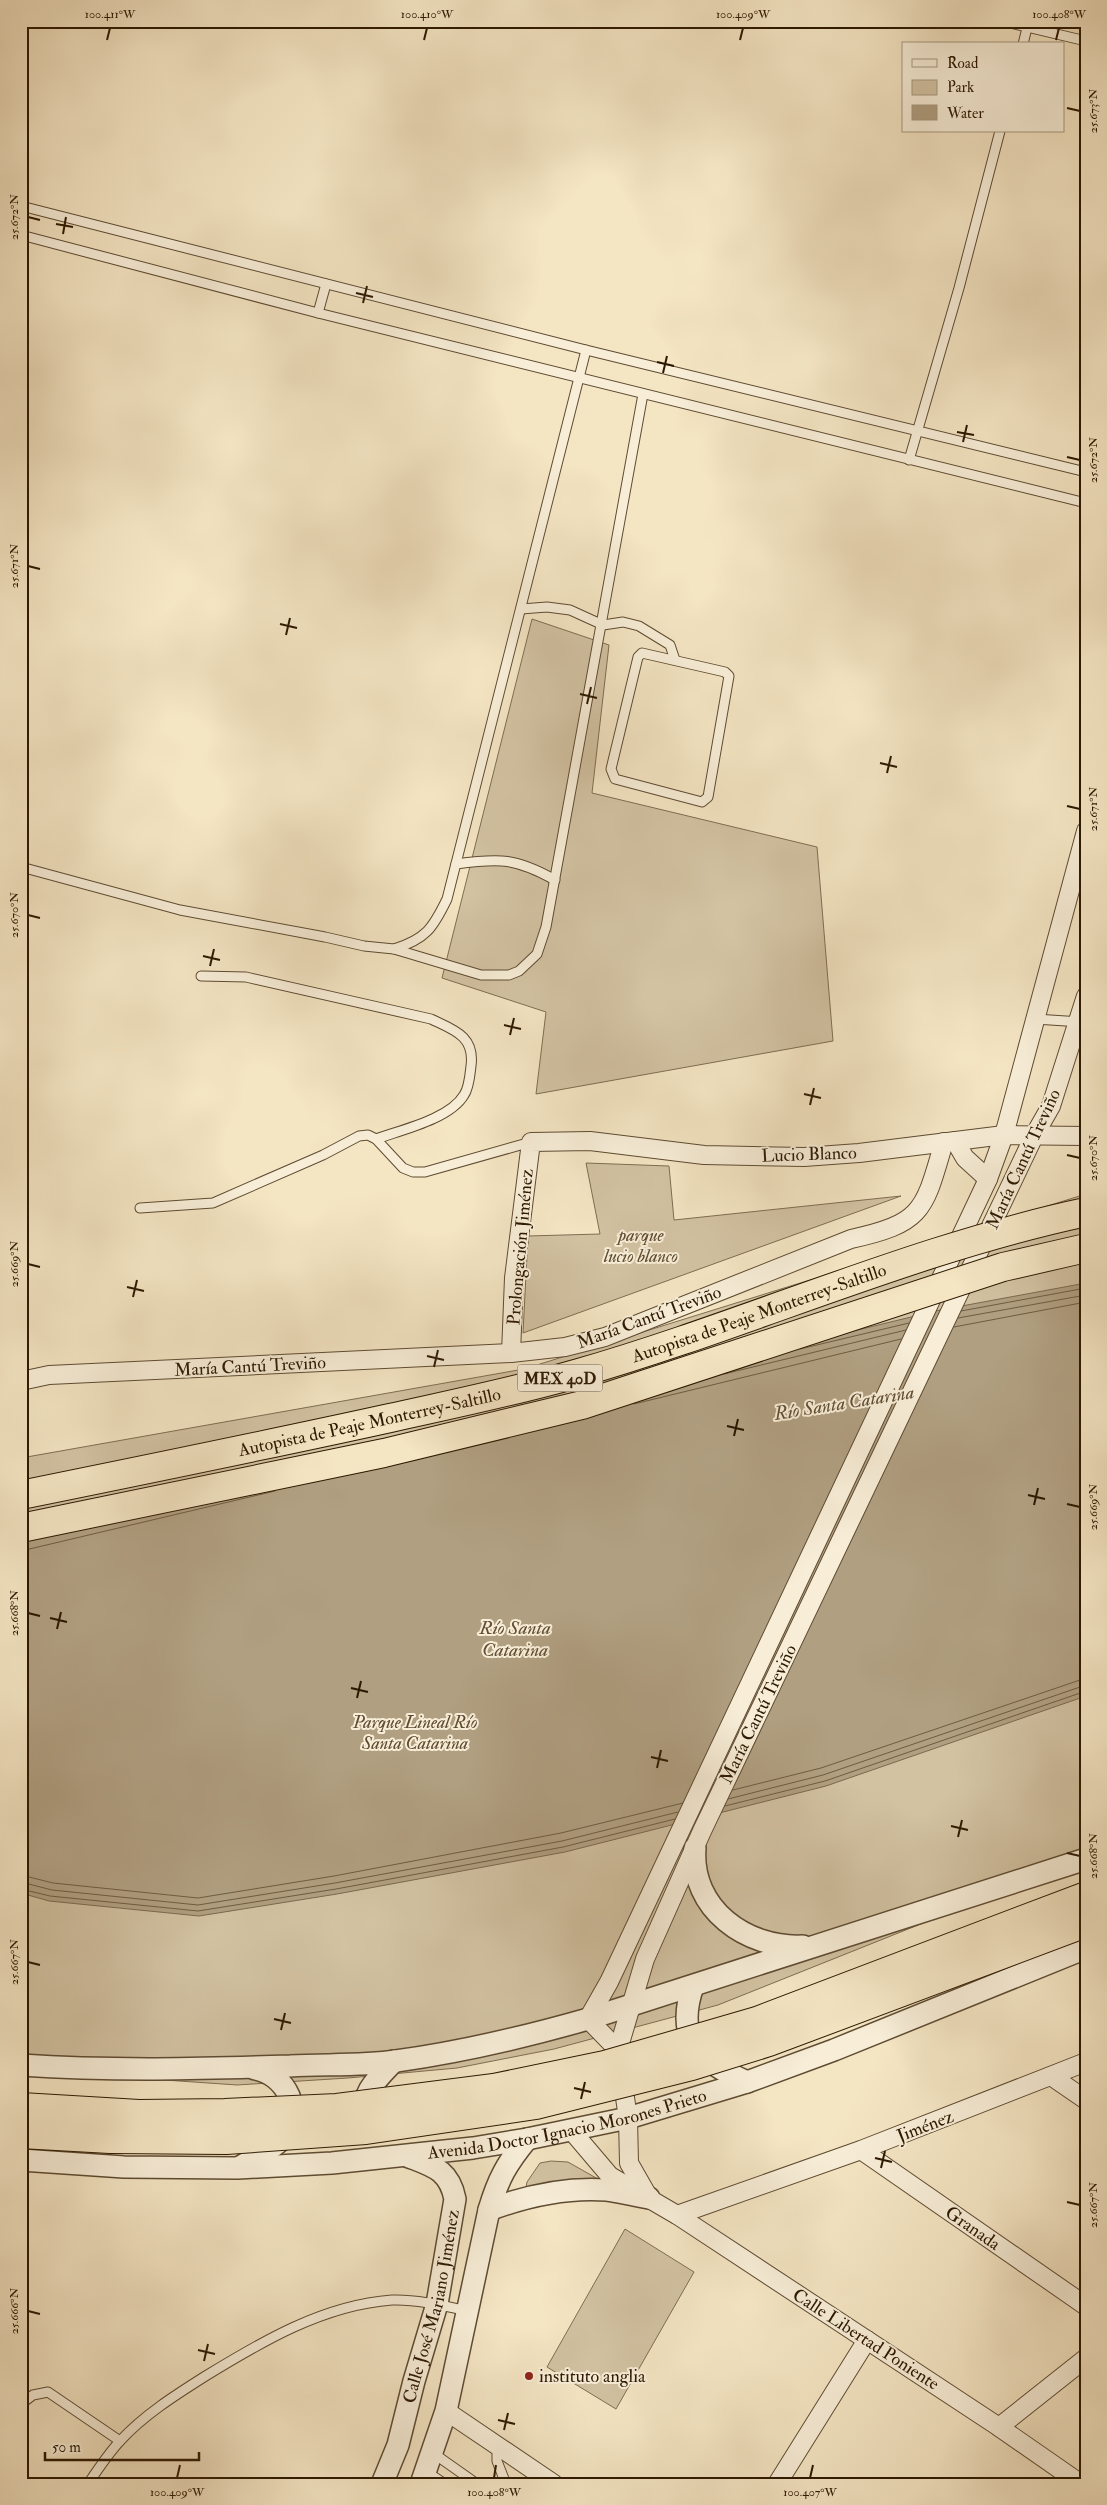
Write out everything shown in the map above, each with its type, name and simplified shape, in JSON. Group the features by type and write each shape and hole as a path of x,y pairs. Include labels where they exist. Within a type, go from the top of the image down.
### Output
{"main road":[{"name":"Autopista de Peaje Monterrey-Saltillo","path":"21,1495 423,1410 578,1374 909,1262 1028,1225 1086,1212"},
{"name":"Autopista de Peaje Monterrey-Saltillo","path":"21,1528 384,1453 582,1405 1004,1267 1086,1248"},
{"path":"21,2107 139,2114 225,2113 337,2108 494,2088 605,2065 757,2021 1086,1896"},
{"name":"Avenida Doctor Ignacio Morones Prieto","path":"21,2134 110,2139 226,2140 366,2130 536,2105 692,2066 768,2042 1086,1923"}],"street":[{"name":"María Cantú Treviño","path":"588,2019 609,1982 979,1202 1004,1135 1086,831"},
{"name":"María Cantú Treviño","path":"618,2050 645,1959 699,1840 999,1209 1035,1134 1051,1106 1082,1022 1086,996"},
{"name":"Lucio Blanco","path":"531,1142 590,1141 704,1155 754,1156 850,1154 1004,1135 1086,1136"},
{"name":"Prolongación Jiménez","path":"511,1353 514,1278 531,1142"},
{"name":"María Cantú Treviño","path":"21,1381 49,1375 511,1353 565,1347 605,1337 851,1239 908,1207 944,1143 965,1158 988,1179"},
{"path":"699,1840 694,1865 698,1881 709,1902 724,1921 752,1938 767,1944 821,1946"},
{"path":"21,2065 58,2067 248,2067 394,2061 515,2039 630,2006 1086,1860"},
{"name":"Avenida Doctor Ignacio Morones Prieto","path":"21,2160 124,2167 238,2168 332,2163 473,2148 527,2139 628,2118 747,2082 834,2050 1086,1948"},
{"path":"693,1986 687,2005 687,2025 694,2044 706,2060 747,2082"},
{"path":"588,2019 618,2050 628,2118 629,2163 648,2198"},
{"name":"Calle José Mariano Jiménez","path":"382,2484 398,2444 437,2304 455,2199 453,2186 447,2177 436,2167 403,2154 378,2138 367,2125 364,2114 366,2098 371,2086 394,2061"},
{"name":"Jiménez","path":"677,2215 861,2150 1086,2062"},
{"path":"238,2168 271,2148 283,2138 290,2124 292,2108 288,2092 279,2079 265,2070 248,2067"},
{"path":"1051,2076 1086,2100"},
{"name":"Calle Libertad Poniente","path":"570,2130 610,2176 677,2215 999,2427 1082,2484"},
{"name":"Calle José Mariano Jiménez","path":"427,2469 446,2411 489,2210 497,2183 509,2160 527,2139"},
{"name":"Granada","path":"861,2150 1086,2306"},
{"path":"489,2210 516,2200 572,2191 606,2190 648,2198"},
{"path":"777,2484 867,2340"},
{"path":"999,2427 1086,2358"},
{"path":"446,2411 554,2484"}],"lane":[{"path":"1002,21 1086,41"},
{"path":"1024,42 1028,28"},
{"path":"909,460 959,288 1000,132"},
{"path":"21,206 586,350 1086,472"},
{"path":"21,235 318,313 1086,503"},
{"path":"318,313 326,284"},
{"path":"394,949 413,943 427,932 438,917 447,899 586,350"},
{"path":"21,867 180,910 364,946 394,949 481,975 509,975 519,971 537,954 546,927 603,625 643,394"},
{"path":"521,610 547,607 570,610 603,625 623,622 639,626 662,638 670,645 675,660"},
{"path":"642,654 675,660 725,672 729,676 708,798 702,802 614,779 610,769 638,657 642,654"},
{"path":"456,864 492,859 510,861 530,866 555,880"},
{"path":"201,976 246,977 430,1018 451,1028 466,1040 473,1051 471,1068 466,1094 458,1104 444,1113 376,1139"},
{"path":"1035,1019 1082,1022"},
{"path":"140,1208 213,1203 323,1155 359,1136 368,1136 376,1139 403,1168 413,1172 425,1172 531,1142"},
{"path":"88,2484 120,2441 170,2400 223,2365 291,2327 361,2305 393,2300 437,2304 467,2311"},
{"path":"21,2404 34,2395 48,2392 120,2441"},
{"path":"497,2445 497,2461 506,2484"},
{"path":"427,2469 445,2484"},
{"path":"427,2469 476,2484"}],"green space":[{"path":"532,619 609,645 592,793 817,847 833,1041 536,1094 546,1012 442,978"},
{"name":"parque lucio blanco","path":"586,1163 669,1166 674,1220 901,1196 523,1333 528,1236 600,1234"},
{"name":"Río Santa Catarina","path":"1086,1194 1086,1858 718,2005 554,2049 457,2068 348,2078 237,2085 21,2070 21,1458 524,1369"},
{"path":"551,2161 568,2162 605,2183 525,2192 527,2182 540,2163"},
{"path":"625,2229 694,2272 616,2409 547,2367"}],"water":[{"name":"Río Santa Catarina","path":"1086,1283 1086,1696 826,1786 565,1852 337,1894 199,1916 49,1901 21,1893 21,1533 940,1310"}],"place":[{"name":"instituto anglia","path":"529,2376"}],"park label":[{"name":"Parque Lineal Río Santa Catarina","path":"415,1732"}]}
